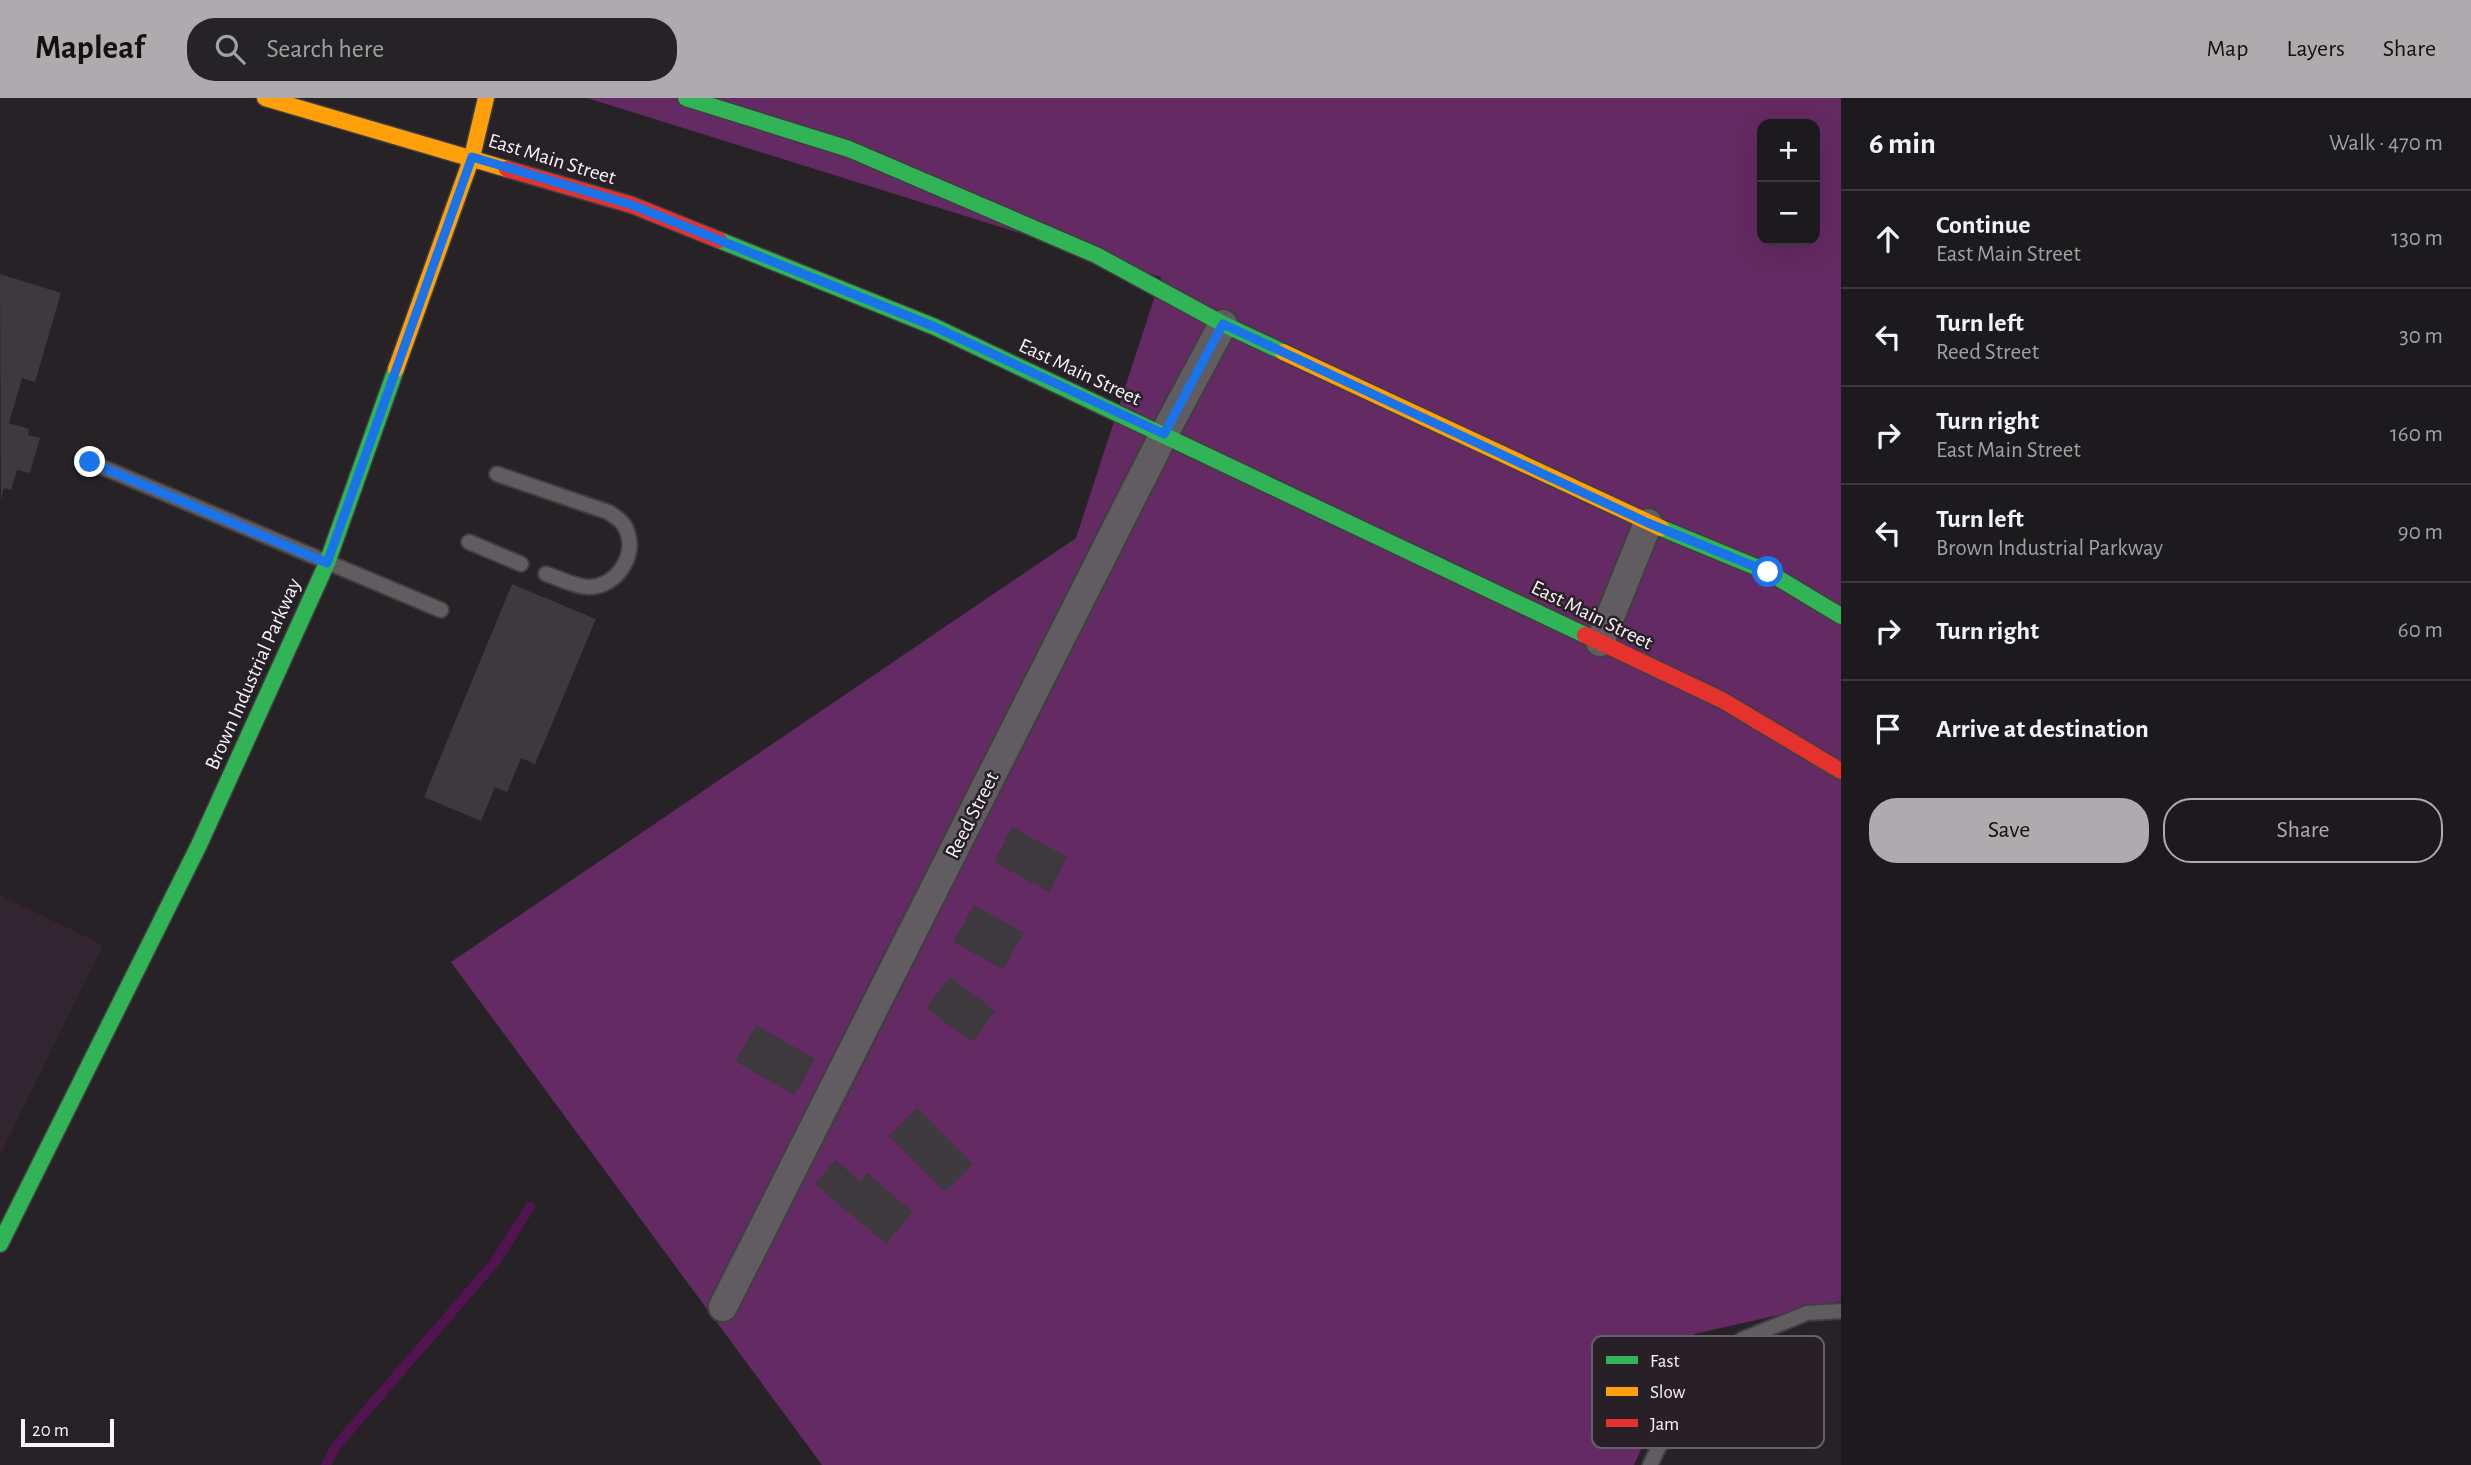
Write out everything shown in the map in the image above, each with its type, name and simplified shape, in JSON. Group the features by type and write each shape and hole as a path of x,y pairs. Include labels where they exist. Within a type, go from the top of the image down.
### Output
{"main road":[{"name":"East Main Street","path":"265,98 632,205 935,327 1722,700 1841,771"},
{"name":"Brown Industrial Parkway","path":"0,1244 199,845 327,563 472,157 486,98"},
{"path":"686,98 849,149 1096,255 1223,324 1648,523 1768,572 1841,616"}],"street":[{"name":"Reed Street","path":"723,1307 1164,434 1223,324"},
{"path":"1600,642 1648,523"}],"lane":[{"path":"90,462 441,610"},
{"path":"497,474 608,512 618,518 627,530 630,546 626,561 618,574 606,584 589,587 546,574"},
{"path":"469,542 521,564"},
{"path":"1750,1336 1807,1313 1841,1311"},
{"path":"1650,1465 1658,1448"}],"shaded area":[{"path":"587,98 1841,98 1841,1301 1693,1336 1592,1336 1592,1448 1642,1448 1634,1465 822,1465 451,962 1076,538 1161,277"},
{"path":"0,895 103,945 0,1155"}],"building":[{"path":"0,274 61,293 35,382 22,378 9,423 29,429 28,435 40,438 30,473 17,470 11,490 4,488 1,500"},
{"path":"512,584 596,619 535,764 521,758 507,792 495,787 481,821 424,797"},
{"path":"1012,827 1067,857 1049,892 994,862"},
{"path":"974,905 1024,933 1003,969 953,942"},
{"path":"950,977 995,1011 972,1042 926,1008"},
{"path":"756,1025 815,1059 794,1095 735,1061"},
{"path":"917,1108 973,1164 945,1192 889,1136"},
{"path":"835,1160 860,1181 867,1173 913,1212 886,1244 815,1184"}],"waterway":[{"path":"326,1465 336,1446 495,1262 530,1207"}],"traffic: fast":[{"path":"686,98 849,149 1096,255 1223,324 1283,352"},
{"path":"719,240 935,327 1585,635"},
{"path":"0,1244 199,845 327,563 396,369"},
{"path":"1661,528 1768,572 1841,616"}],"traffic: slow":[{"path":"265,98 507,169"},
{"path":"396,369 472,157 486,98"},
{"path":"1283,352 1661,528"}],"traffic: jam":[{"path":"507,169 632,205 719,240"},
{"path":"1585,635 1722,700 1841,771"}],"route":[{"path":"90,462 327,563 472,157 632,205 935,327 1164,434 1223,324 1648,523 1768,572"}]}
